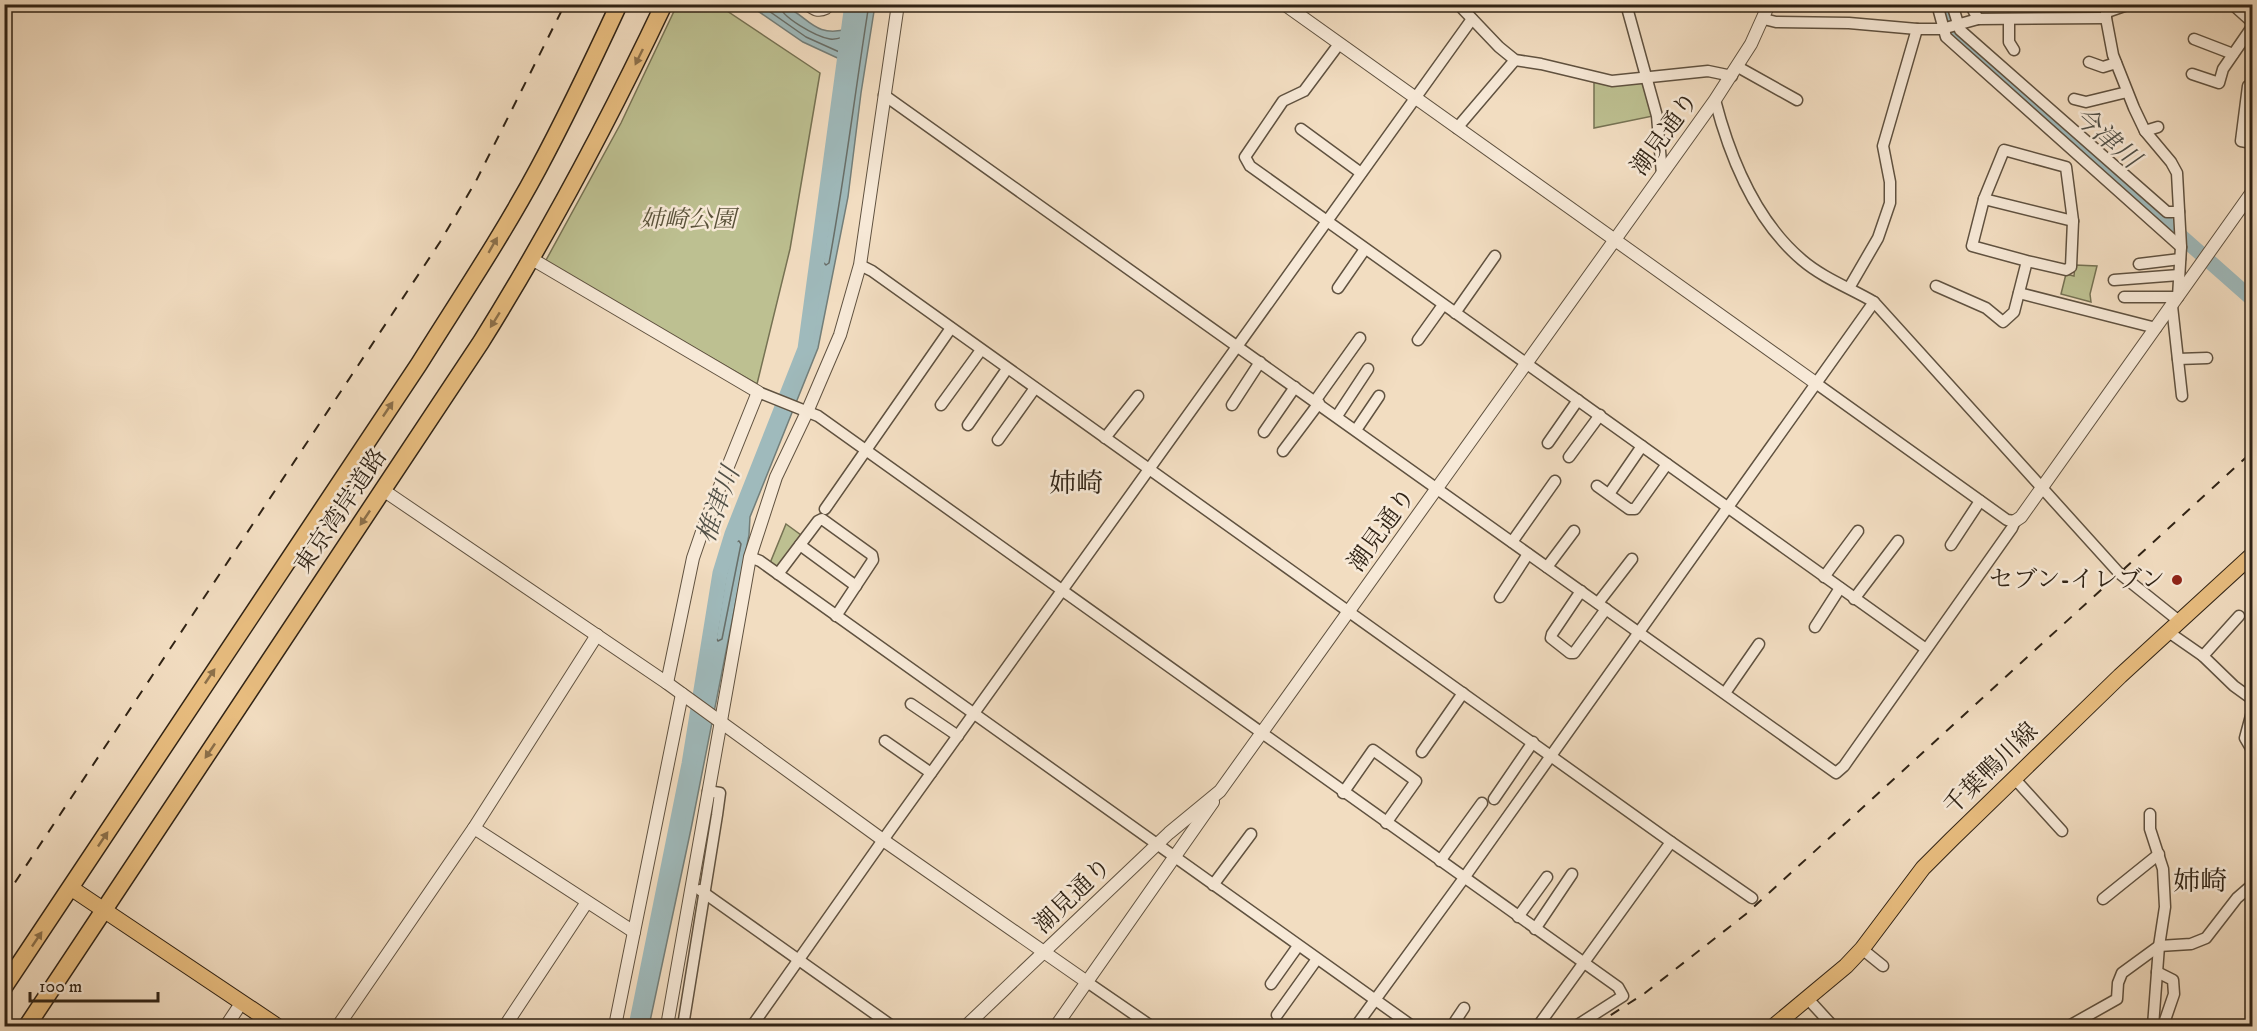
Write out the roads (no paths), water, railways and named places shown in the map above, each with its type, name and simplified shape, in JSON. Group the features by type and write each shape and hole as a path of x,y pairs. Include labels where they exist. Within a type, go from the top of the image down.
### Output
{"highway":[{"name":"東京湾岸道路","path":"4,987 478,270 537,170 592,63 619,4"},
{"name":"東京湾岸道路","path":"27,1026 481,342 532,259 607,122 664,4"}],"main road":[{"name":"千葉鴨川線","path":"1774,1026 1808,999 1862,949 1923,868 2014,778 2173,626 2253,555"},
{"path":"71,888 277,1026"}],"street":[{"path":"807,4 814,9 821,10 826,8 827,4"},
{"path":"667,1026 708,791 717,720 750,557 776,477 804,410 840,334 860,265 898,4"},
{"path":"1284,4 1980,501 2007,520 2015,521"},
{"path":"1458,4 1499,47 1515,60 1612,81 1708,71 1735,71 1797,100"},
{"path":"1626,4 1657,116 1662,174"},
{"name":"潮見通り","path":"966,1026 1158,844 1220,791 1715,100 1735,71 1764,19 1769,4"},
{"path":"1937,4 1946,37 2180,253"},
{"path":"1952,4 1957,24 1968,38 2167,212 2180,212"},
{"path":"1970,4 1978,19"},
{"path":"1764,19 1776,22 1849,23 1942,29 1978,19 2107,11 2130,4"},
{"path":"2232,4 2253,22"},
{"path":"2107,11 2116,63 2127,92 2145,131 2171,162 2177,173 2180,253 2175,301 2182,396"},
{"path":"2008,18 2009,42 2014,50"},
{"path":"752,1026 1472,19"},
{"path":"2192,74 2219,83 2223,69 2253,27"},
{"path":"1850,288 1878,238 1890,203 1890,182 1883,146 1917,29"},
{"path":"2194,39 2233,54"},
{"path":"1339,44 1304,91 1283,101 1245,157 1250,166 1926,649"},
{"path":"1457,128 1515,60"},
{"path":"2089,62 2103,67 2116,63"},
{"path":"2248,86 2241,141 2253,143"},
{"path":"2074,99 2086,102 2127,92"},
{"path":"885,95 1836,772 1844,766 2013,528 2015,521 2021,517 2042,488 2253,192"},
{"path":"1715,100 1736,163 1762,214 1780,238 1803,260 1824,275 1874,302 2123,576 2234,686 2253,699"},
{"path":"2145,131 2158,127"},
{"path":"1301,129 1361,173"},
{"path":"2004,150 2066,167 2073,220 2071,267 2066,270 1972,246 1984,199 2004,150"},
{"path":"1984,199 2073,220"},
{"path":"1338,288 1365,249"},
{"path":"2139,264 2180,253"},
{"path":"1455,313 1495,256"},
{"path":"532,259 762,393 818,416 1343,793 1618,987 1623,996 1576,1026"},
{"path":"1936,286 1986,308 2003,322 2014,312 2027,261"},
{"path":"860,265 872,271 1752,898"},
{"path":"2114,280 2179,275"},
{"path":"2019,293 2156,328"},
{"path":"2124,297 2175,301"},
{"path":"1356,1026 1874,302"},
{"path":"1418,340 1443,305"},
{"path":"825,509 951,328"},
{"path":"1283,451 1360,338"},
{"path":"941,405 981,350"},
{"path":"2178,359 2206,358"},
{"path":"1232,405 1260,362"},
{"path":"968,424 1008,369"},
{"path":"1336,416 1368,369"},
{"path":"1264,432 1296,387"},
{"path":"998,440 1035,388"},
{"path":"667,683 693,558 704,526 762,393"},
{"path":"1105,438 1138,396"},
{"path":"1356,430 1379,396"},
{"path":"1548,442 1578,400"},
{"path":"1569,457 1599,415"},
{"path":"1609,494 1642,446"},
{"path":"1597,486 1629,509 1635,509 1667,464"},
{"path":"1512,542 1555,481"},
{"path":"383,490 667,683 883,840 1151,1026"},
{"path":"1951,545 1980,501"},
{"path":"778,574 818,521 822,519 872,555 873,560 836,616"},
{"path":"1547,567 1574,531"},
{"path":"1824,577 1858,531"},
{"path":"1854,598 1898,541"},
{"path":"800,545 856,586"},
{"path":"1500,597 1528,554"},
{"path":"750,557 778,574 1412,1026"},
{"path":"1581,591 1551,638 1570,653 1574,653 1632,559"},
{"path":"1815,627 1840,588"},
{"path":"2203,656 2239,616"},
{"path":"338,1026 474,828 597,635"},
{"path":"1725,693 1759,644"},
{"path":"1422,752 1463,693"},
{"path":"615,1026 687,698"},
{"path":"911,704 958,736"},
{"path":"2253,712 2245,738 2253,750"},
{"path":"885,741 931,774"},
{"path":"1494,799 1533,742"},
{"path":"1343,793 1373,750 1416,781 1386,823"},
{"path":"2014,778 2062,831"},
{"path":"683,1026 720,793 708,791"},
{"path":"1056,1026 1220,791"},
{"path":"1440,861 1482,804"},
{"path":"2150,814 2150,829 2163,869 2165,907 2158,946 2153,1026"},
{"path":"474,828 634,932"},
{"path":"1213,885 1251,834"},
{"path":"1538,1026 1671,842"},
{"path":"2103,899 2159,854"},
{"path":"1535,929 1572,874"},
{"path":"1518,917 1547,877"},
{"path":"692,885 892,1026"},
{"path":"2069,1026 2117,999 2118,983 2122,973 2158,946 2191,944 2206,938 2237,898 2253,885"},
{"path":"505,1026 587,902"},
{"path":"1271,984 1298,945"},
{"path":"1862,949 1883,966"},
{"path":"1277,1015 1317,959"},
{"path":"679,963 693,967"},
{"path":"2157,972 2173,980 2174,994 2163,1026"},
{"path":"1808,999 1831,1024 1829,1026"},
{"path":"226,1026 242,1002"},
{"path":"1452,1026 1464,1008"}],"water":[{"path":"749,5 783,5 819,29 836,31 848,29 852,5 875,5 848,197 818,348 750,517 749,535 691,829 649,1026 636,1026 689,764 720,573 732,534 805,349 844,61 803,42"}],"waterway":[{"name":"椎津川","path":"636,1026 689,764 720,573 732,534 805,349 852,4"},
{"name":"今津川","path":"1945,13 1949,31 2252,299"}],"railway":[{"path":"4,899 440,242 476,181 565,4"},
{"path":"1594,1026 1645,993 1746,914 2252,452"}],"place":[{"name":"セブン-イレブン","path":"2177,580"}],"district":[{"name":"姉崎","path":"1076,484"},
{"name":"姉崎","path":"2200,882"}],"park label":[{"name":"姉崎公園","path":"688,220"}]}
